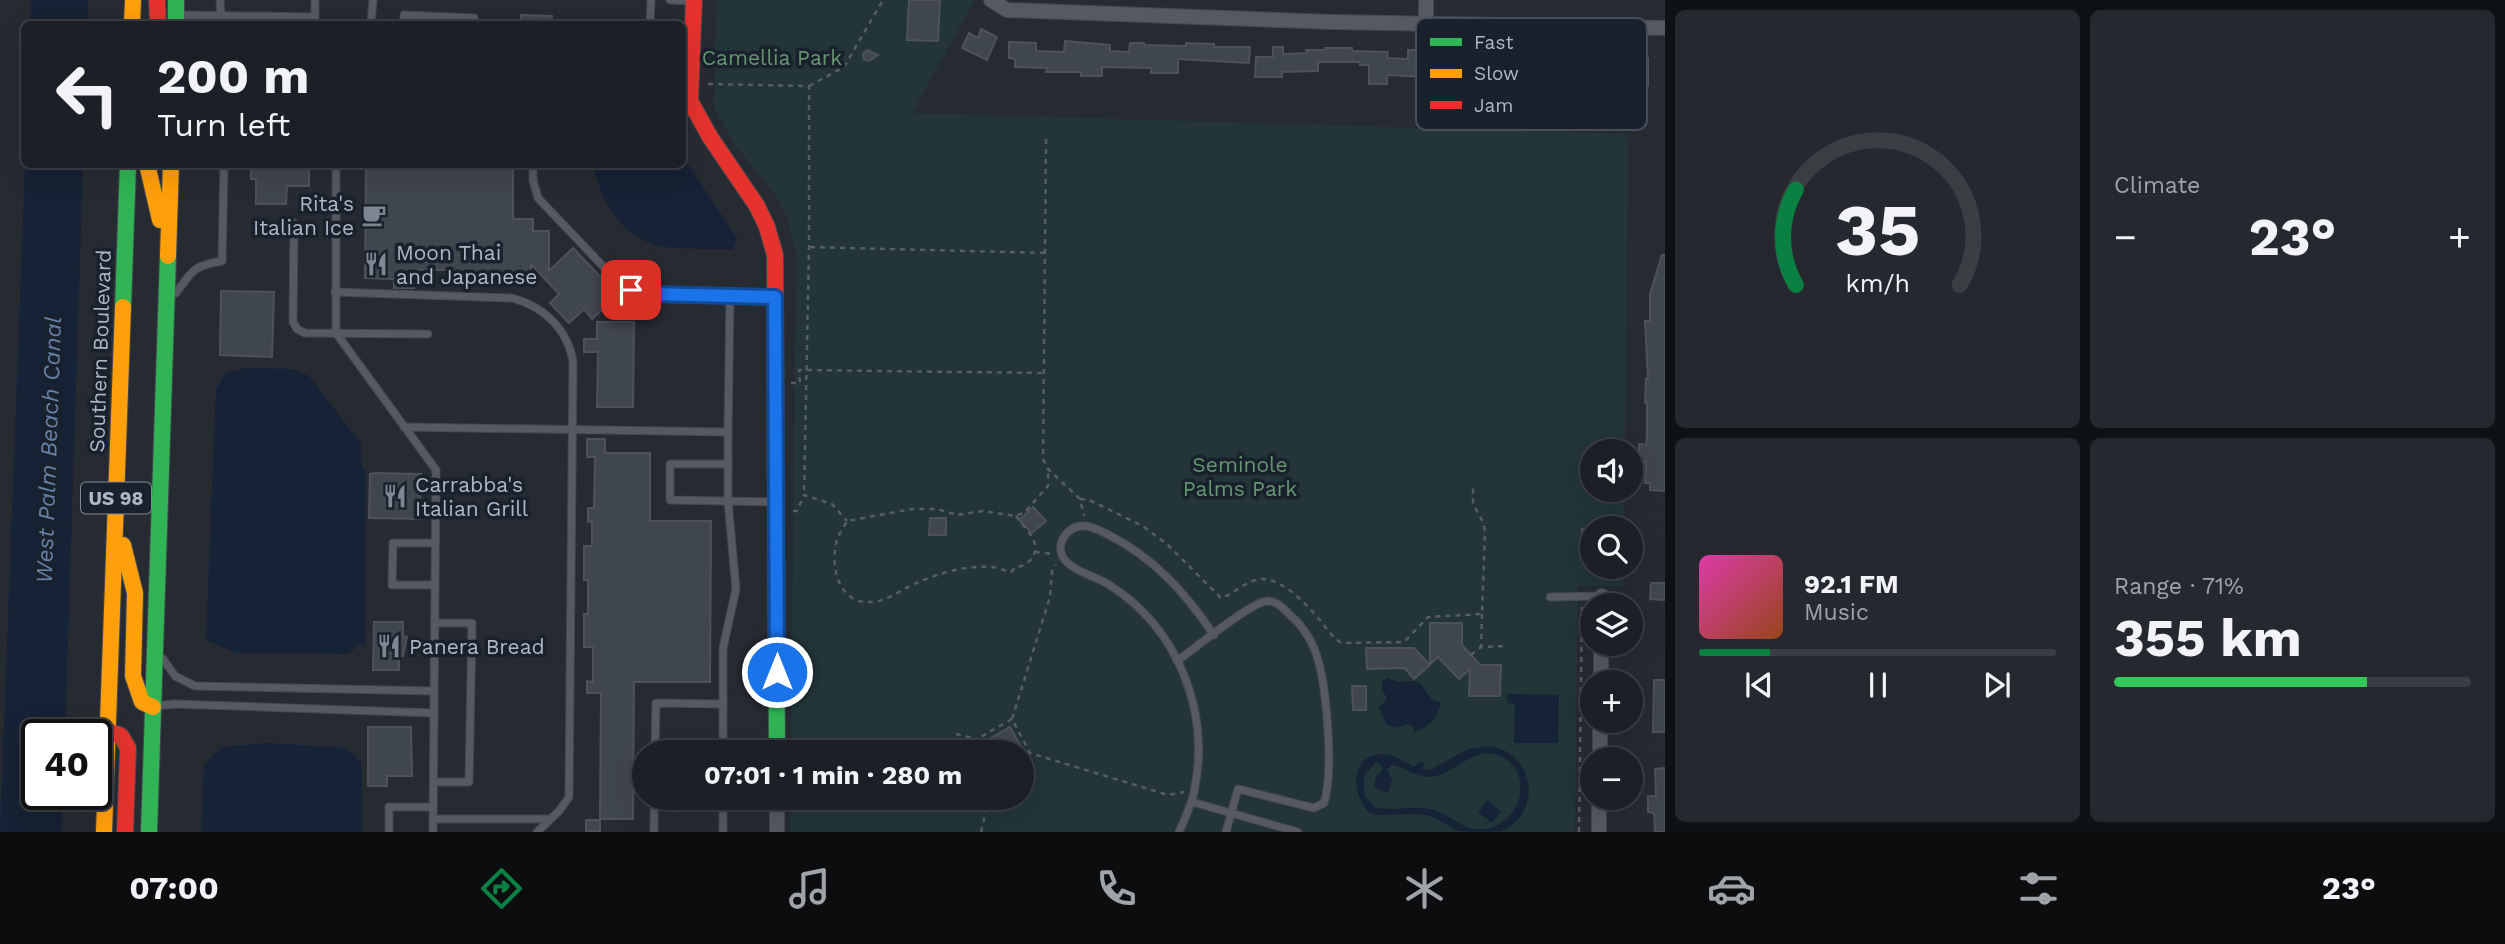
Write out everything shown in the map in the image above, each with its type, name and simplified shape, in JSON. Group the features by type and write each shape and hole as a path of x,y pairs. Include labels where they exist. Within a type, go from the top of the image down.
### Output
{"main road":[{"path":"132,21 133,0"},
{"path":"157,0 158,21"},
{"path":"694,1 690,101 709,137 757,206 775,256 783,506 777,740"},
{"name":"Southern Boulevard","path":"108,719 128,168"},
{"path":"148,168 168,256"},
{"name":"US 98","path":"149,832 171,168"},
{"path":"116,513 135,593 133,676 142,702 153,707"},
{"path":"112,732 122,735 128,748 125,832"},
{"name":"Southern Boulevard","path":"104,832 105,810"}],"street":[{"path":"991,0 1007,9 1416,24"},
{"path":"1426,0 1426,18"},
{"path":"1647,28 1665,28"},
{"path":"777,810 777,832"},
{"path":"1599,810 1599,832"}],"lane":[{"path":"220,0 221,16"},
{"path":"176,13 314,17 315,0"},
{"path":"371,21 373,0"},
{"path":"650,21 651,0"},
{"path":"670,0 694,1"},
{"path":"404,21 404,15 474,18 474,21"},
{"path":"166,306 191,272 200,265 222,261 224,168"},
{"path":"336,168 336,333 436,470 433,832"},
{"path":"533,168 538,198 620,283 631,290 649,294 775,297"},
{"path":"294,223 293,322 297,329 305,333 428,334"},
{"path":"335,292 512,298 539,309 567,339 571,349 569,797 537,832"},
{"path":"723,740 723,648 736,589 729,501 730,296"},
{"path":"404,426 729,432"},
{"path":"729,464 670,464 670,500 729,501 783,506"},
{"path":"1180,832 1192,802 1199,740 1190,689 1155,625 1141,609 1107,583 1074,567 1061,555 1062,541 1066,534 1077,526 1086,525 1112,537 1156,565 1197,610 1213,635"},
{"path":"435,585 392,584 393,543 436,543"},
{"path":"1550,597 1580,597"},
{"path":"1177,661 1260,602 1270,601 1279,604 1303,626 1316,651 1327,711 1329,756 1324,803 1314,808 1238,789 1226,832"},
{"path":"434,782 469,782 471,648 471,623 435,623"},
{"path":"155,642 164,662 175,676 195,686 435,691"},
{"path":"655,740 656,703 723,704"},
{"path":"153,707 174,704 434,713"},
{"path":"1192,802 1298,832"},
{"path":"388,832 389,807 433,807"},
{"path":"654,810 654,832"},
{"path":"723,810 723,832"},
{"path":"433,819 550,819"}],"path":[{"path":"708,84 809,86 844,67 883,0"},
{"path":"783,506 797,511 804,495 809,86"},
{"path":"1046,139 1043,459 1048,469 1080,499 1086,525"},
{"path":"809,247 1045,253"},
{"path":"791,383 800,383 799,370 1044,373"},
{"path":"847,521 912,509 937,509 957,515 983,511 1016,516 1025,512 1048,486 1048,469"},
{"path":"1473,486 1473,504 1485,531 1481,647"},
{"path":"804,495 832,504 847,521"},
{"path":"1080,499 1088,500 1143,526 1168,545 1221,598 1259,579 1275,581 1296,597 1318,618 1333,638 1342,643 1404,642 1428,617 1482,614"},
{"path":"847,521 837,540 835,564 840,588 852,599 864,602 885,600 937,575 975,567 992,567 1012,572 1016,567 1023,567 1032,560 1035,541 1016,516"},
{"path":"956,734 977,739 1012,719 1050,597 1052,571 1061,555 1034,552"},
{"path":"1471,655 1481,647 1507,646"},
{"path":"1579,832 1582,656"},
{"path":"1012,719 1023,740"},
{"path":"1034,754 1168,795 1194,791"},
{"path":"981,832 986,810"}],"green space":[{"name":"Seminole Palms Park","path":"716,0 975,0 912,113 1416,128 1416,130 1628,134 1625,439 1580,439 1580,502 1624,502 1624,516 1580,516 1580,579 1623,579 1623,586 1578,586 1575,832 790,832 790,810 1034,810 1034,740 791,740 796,255 787,217 774,193 732,141 714,107"}],"water":[{"path":"31,0 88,0 88,21 30,21"},
{"path":"686,162 737,238 733,250 691,249 652,244 629,231 620,222 601,190 594,168 686,168"},
{"name":"West Palm Beach Canal","path":"25,168 83,168 66,719 21,719 21,810 63,810 62,832 0,832"},
{"path":"243,368 293,369 309,376 361,444 362,469 366,470 365,646 360,644 348,654 237,653 206,640 216,389 225,374"},
{"path":"1387,678 1421,684 1432,700 1441,702 1438,712 1428,725 1414,732 1413,727 1408,724 1395,728 1386,724 1379,708 1386,700 1382,682"},
{"path":"1507,694 1559,695 1558,743 1514,743 1515,704 1507,703"},
{"path":"268,743 346,748 362,763 362,832 201,832 204,765 222,747"},
{"path":"1488,746 1504,750 1516,759 1524,771 1528,798 1524,811 1515,823 1501,831 1459,831 1425,815 1371,814 1364,807 1356,778 1364,761 1372,756 1392,755 1414,767 1419,762 1424,762 1423,769 1430,770 1468,749","holes":["1487,753 1502,757 1513,766 1519,777 1517,803 1510,815 1499,824 1484,829 1465,826 1441,812 1427,808 1375,807 1364,795 1364,776 1375,763 1379,763 1383,769 1376,776 1374,787 1386,793 1392,779 1387,770 1391,765 1429,777 1443,774 1478,755"]},
{"path":"1488,800 1501,812 1492,823 1478,812"}],"building":[{"path":"909,0 940,0 938,41 907,40"},
{"path":"521,15 552,16 551,21 521,21"},
{"path":"981,29 997,37 987,60 962,48 969,33 978,38"},
{"path":"1065,41 1110,45 1110,51 1129,52 1130,43 1250,47 1249,63 1178,59 1178,73 1151,73 1151,68 1102,67 1102,76 1081,76 1081,72 1046,72 1047,68 1015,67 1015,59 1009,58 1009,42 1036,43 1036,51 1064,52"},
{"path":"1273,47 1283,47 1283,54 1307,53 1306,50 1325,48 1352,48 1352,51 1388,52 1387,58 1408,59 1408,50 1416,50 1416,77 1387,75 1387,84 1369,84 1369,65 1360,65 1360,62 1318,62 1318,71 1282,72 1282,77 1255,77 1256,57 1273,57"},
{"path":"867,50 878,55 869,61 864,60 863,54"},
{"path":"251,168 309,168 309,186 287,186 286,204 256,204 256,179 251,179"},
{"path":"366,168 513,168 513,219 533,219 533,231 549,231 549,271 573,248 618,295 592,319 584,309 569,323 550,303 559,294 531,264 531,283 516,283 516,272 491,272 491,281 452,281 452,270 415,270 414,288 394,288 394,279 365,278"},
{"path":"1662,255 1665,255 1665,491 1650,490 1650,483 1645,483 1646,462 1643,462 1643,445 1646,445 1647,437 1645,403 1648,379 1645,321 1650,321 1650,294"},
{"path":"221,291 274,292 272,357 220,355"},
{"path":"597,322 634,322 633,407 597,407 598,352 584,352 584,339 597,339"},
{"path":"587,439 605,439 605,453 650,453 650,521 711,521 710,682 634,682 633,819 600,819 601,693 587,693 587,681 593,682 593,647 584,647 588,580 584,580 584,546 592,546 592,521 588,522 588,508 594,508 595,457 587,457"},
{"name":"Carrabba's Italian Grill","path":"370,474 421,474 420,519 369,518"},
{"path":"1033,507 1046,521 1032,533 1019,520"},
{"path":"930,518 946,518 946,535 929,535"},
{"path":"1651,583 1665,583 1665,600 1650,599"},
{"name":"Panera Bread","path":"374,622 403,622 403,636 407,637 403,656 399,656 399,670 373,670"},
{"path":"1430,623 1462,623 1462,645 1480,665 1501,665 1500,696 1469,696 1470,669 1459,679 1438,657 1430,664"},
{"path":"1366,648 1414,648 1430,665 1414,679 1405,668 1367,669"},
{"path":"1654,680 1665,680 1665,732 1653,732"},
{"path":"1352,686 1366,686 1366,710 1353,710"},
{"path":"368,727 411,727 412,776 387,776 387,786 368,786"},
{"path":"1010,727 1017,740 988,740"},
{"path":"1665,768 1665,832 1655,832 1654,813 1648,812 1648,796 1656,796 1655,769"},
{"path":"586,820 600,820 600,831 586,831"}],"traffic: fast":[{"path":"176,0 176,21"},
{"path":"123,307 128,168"},
{"path":"149,832 168,256"},
{"path":"776,588 777,740"}],"traffic: slow":[{"path":"132,21 133,0"},
{"path":"148,168 160,220"},
{"path":"168,256 171,168"},
{"path":"104,832 123,307"},
{"path":"123,545 135,593 133,676 142,702 153,707"}],"traffic: jam":[{"path":"157,0 158,21"},
{"path":"694,0 690,101 710,137 757,206 767,227 775,255 776,588"},
{"path":"112,733 121,736 128,748 125,832"}],"place":[{"name":"Rita's Italian Ice","path":"374,215"},
{"name":"Moon Thai and Japanese","path":"376,264"},
{"name":"Carrabba's Italian Grill","path":"395,496"},
{"name":"Panera Bread","path":"389,646"}],"route":[{"path":"631,290 649,294 775,297 777,672"}],"park label":[{"name":"Camellia Park","path":"772,57"}]}
